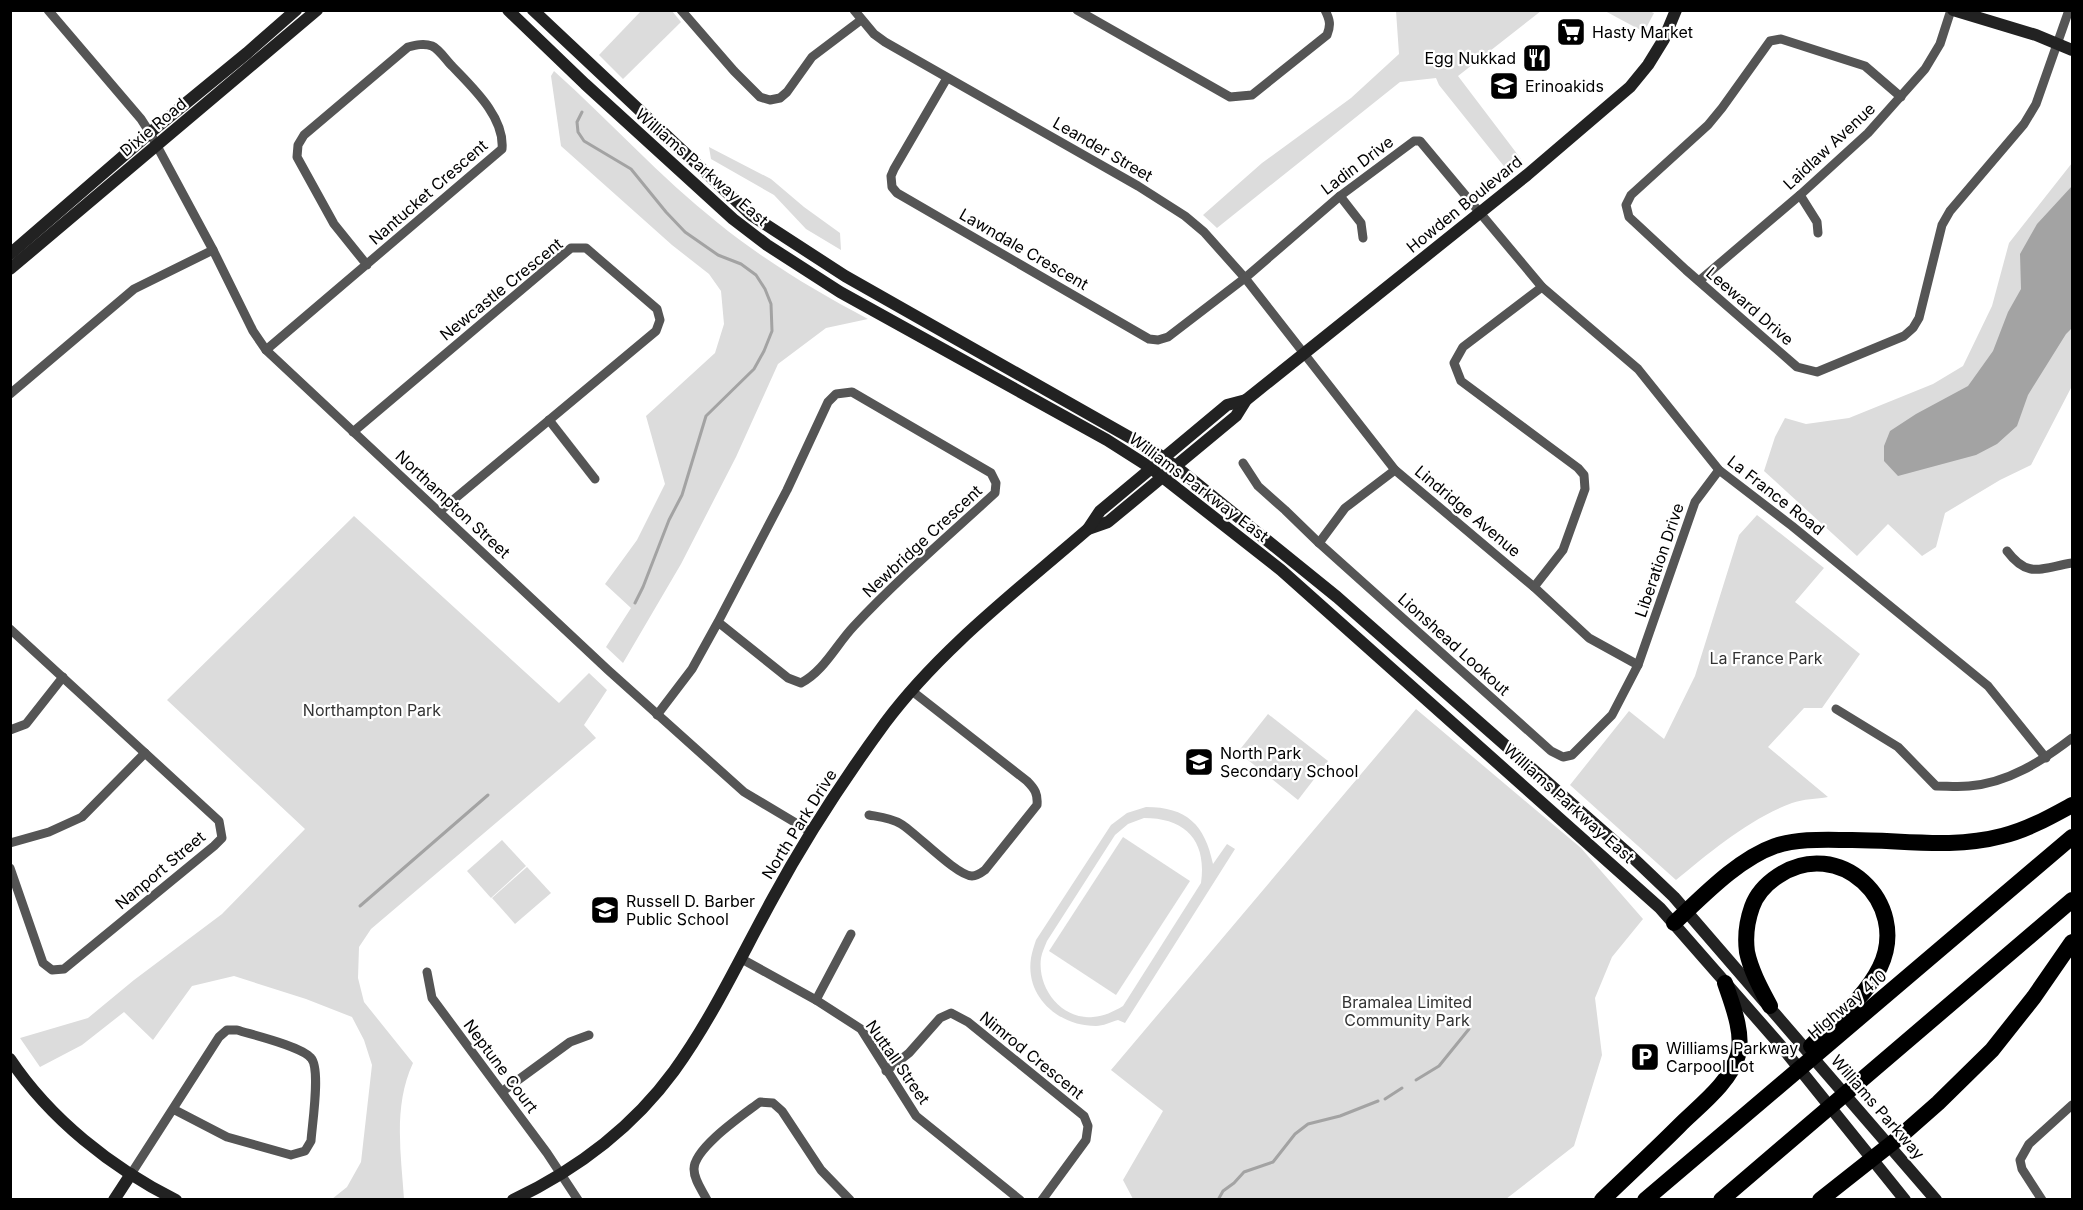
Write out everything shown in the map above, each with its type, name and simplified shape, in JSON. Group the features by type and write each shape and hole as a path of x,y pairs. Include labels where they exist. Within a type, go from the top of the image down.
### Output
{"highway":[{"path":"1680,917 1740,866 1776,846 1808,840 1932,843 1982,841 2023,829 2073,805"},
{"name":"Highway 410","path":"1645,1200 2073,837"},
{"path":"1770,1006 1752,968 1746,941 1748,920 1760,891 1784,872 1806,864 1827,865 1842,869 1860,879 1871,890 1885,914 1887,941 1880,967 1847,1009 1788,1070 1778,1086"},
{"path":"1722,1200 2073,900"},
{"path":"1820,1200 1890,1145 1938,1103 1992,1050 2040,990 2073,942"},
{"path":"1602,1200 1708,1097 1733,1067 1738,1054 1739,1042 1733,1008 1725,983"}],"main road":[{"name":"Dixie Road","path":"10,254 296,10"},
{"name":"Dixie Road","path":"10,268 317,10"},
{"name":"Williams Parkway East","path":"508,10 585,84 733,219 767,245 840,292 1107,440 1151,468 1281,570 1627,877 1680,917 1770,1006 1796,1036"},
{"name":"Williams Parkway East","path":"533,10 752,215 845,276 1163,458 1337,597 1630,855 1680,917 1725,983 1781,1046 1873,1159"},
{"name":"Howden Boulevard","path":"1162,477 1236,416 1246,400 1563,145 1633,84 1664,39 1676,10"},
{"path":"1952,10 2007,26 2073,50"},
{"name":"Howden Boulevard","path":"1151,468 1227,405 1246,400"},
{"name":"North Park Drive","path":"513,1200 590,1154 617,1133 654,1095 690,1047 831,799 887,720 940,660 1088,529 1100,511 1151,468"},
{"name":"North Park Drive","path":"1088,529 1108,522 1162,477"},
{"name":"Williams Parkway","path":"1796,1036 1936,1200"},
{"path":"10,1059 48,1105 69,1126 130,1174 176,1200"},
{"path":"1873,1159 1905,1200"},
{"path":"114,1200 130,1174"}],"street":[{"name":"Northampton Street","path":"48,10 141,119 158,145 253,331 266,350 657,715 744,792 811,832"},
{"path":"681,10 734,71 760,97 770,100 780,98 788,92 812,57 861,20"},
{"name":"Leander Street","path":"854,10 861,20 885,42 1138,186 1185,216 1204,232 1245,278 1303,354"},
{"path":"1077,10 1230,97 1252,95 1327,35 1330,27 1324,10"},
{"name":"Laidlaw Avenue","path":"1699,281 1800,195 1868,133 1926,69 1940,44 1952,10"},
{"name":"Leeward Drive","path":"1901,97 1865,66 1780,39 1770,41 1708,125 1630,195 1626,205 1629,217 1797,367 1817,372 1904,336 1919,318 1942,225 1950,211 2024,124 2036,104 2069,10"},
{"name":"Nantucket Crescent","path":"266,350 367,265 502,149 503,139 499,128 483,99 433,46 420,44 408,47 304,135 298,145 297,157 334,224 367,265"},
{"name":"Lawndale Crescent","path":"947,78 894,169 891,176 892,187 897,192 1149,339 1158,340 1168,337 1245,278"},
{"name":"Ladin Drive","path":"1245,278 1340,196 1414,141 1420,141 1479,213"},
{"path":"1800,195 1817,222 1818,233"},
{"path":"1340,196 1360,223 1362,238"},
{"name":"La France Road","path":"1479,213 1542,287 1638,369 1719,470 1792,526 1988,686 2046,758"},
{"name":"Newcastle Crescent","path":"353,432 567,251 578,247 586,248 657,309 660,320 656,331 440,511"},
{"path":"10,394 134,289 213,250"},
{"path":"1534,587 1563,549 1585,489 1584,475 1578,468 1461,381 1454,363 1463,347 1542,287"},
{"name":"Lindridge Avenue","path":"1303,354 1395,470 1534,587 1588,638 1638,666"},
{"name":"Newbridge Crescent","path":"657,715 692,669 787,490 828,402 836,394 852,392 991,473 996,483 995,494 900,580 852,628 813,677 801,683 788,678 718,622"},
{"path":"549,420 596,479"},
{"name":"Lionshead Lookout","path":"1243,464 1258,486 1319,543 1551,751 1563,757 1572,755 1612,715 1638,666"},
{"path":"1319,543 1346,508 1395,470"},
{"name":"Liberation Drive","path":"1638,666 1695,502 1719,470"},
{"path":"2007,551 2017,564 2028,570 2073,563"},
{"name":"Nanport Street","path":"10,629 219,821 222,838 64,969 52,970 43,963 10,868"},
{"path":"10,730 26,724 63,677"},
{"path":"869,815 890,819 901,824 959,870 972,876 979,875 985,870 1037,805 1038,798 1035,789 1027,781 912,691"},
{"path":"1836,709 1898,747 1936,786 1971,786 2012,776 2046,758 2073,738"},
{"path":"10,843 49,832 82,817 145,753"},
{"path":"816,999 852,933"},
{"name":"Nuttall Street","path":"740,958 816,999 861,1029 916,1116 1020,1200"},
{"name":"Neptune Court","path":"427,972 432,998 503,1091 578,1200"},
{"name":"Nimrod Crescent","path":"886,1071 909,1053 940,1018 951,1013 968,1022 1084,1116 1089,1126 1086,1140 1042,1200"},
{"path":"130,1174 219,1037 227,1030 237,1030 302,1051 313,1059 316,1071 311,1141 305,1150 291,1155 227,1137 173,1109"},
{"path":"503,1091 570,1042 589,1035"},
{"path":"708,1200 694,1177 693,1166 697,1158 718,1133 760,1102 773,1103 782,1110 821,1170 850,1200"},
{"path":"2042,1200 2022,1169 2020,1160 2030,1144 2073,1105"}],"green space":[{"path":"642,10 672,11 681,22 623,79 599,55"},
{"path":"1396,11 1541,11 1458,76 1521,159 1507,170 1439,85 1436,78 1400,82 1217,228 1203,215 1262,163 1351,98 1399,54"},
{"path":"1605,11 1649,11 1654,13 1644,32"},
{"path":"554,71 676,187 718,223 791,275 868,319 826,328 778,364 736,457 681,564 623,663 606,647 631,608 605,584 637,540 665,484 646,416 715,353 724,324 721,291 709,274 672,245 561,146 551,76"},
{"path":"709,147 771,179 840,233 841,250 806,229 774,195 711,159"},
{"path":"2072,163 2072,386 2031,465 2000,480 1945,513 1936,547 1922,556 1888,524 1857,556 1764,471 1775,437 1785,418 1806,424 1849,418 1933,384 1963,366 1992,306 2009,243"},
{"name":"La France Park","path":"1757,515 1824,568 1795,602 1860,654 1822,708 1804,708 1768,747 1828,797 1796,802 1761,818 1702,858 1676,880 1570,785 1629,711 1664,739 1695,676 1739,535"},
{"name":"Northampton Park","path":"354,516 559,703 589,673 607,690 584,725 596,738 371,929 359,947 358,978 364,1002 413,1063 407,1079 401,1113 400,1148 404,1199 332,1199 347,1187 361,1162 372,1065 364,1040 352,1017 306,999 234,976 192,986 153,1040 124,1012 82,1045 40,1067 20,1038 88,1018 134,980 222,914 305,829 167,700"},
{"name":"Bramalea Limited Community Park","path":"1416,709 1581,848 1643,919 1612,957 1595,998 1602,1055 1574,1146 1506,1199 1133,1199 1123,1180 1163,1111 1111,1070"},
{"path":"1268,714 1328,761 1298,800 1238,752"},
{"path":"1146,807 1173,810 1183,815 1199,829 1210,850 1213,864 1227,844 1235,849 1125,1023 1118,1020 1099,1026 1082,1025 1058,1015 1039,997 1033,985 1031,956 1036,940 1111,825 1127,813","holes":["1144,818 1159,819 1182,827 1197,844 1201,855 1201,883 1123,1006 1093,1017 1081,1017 1071,1013 1061,1008 1054,1000 1043,980 1041,958 1047,941 1115,835 1128,824"]},
{"path":"1123,837 1190,881 1116,995 1049,951"},
{"path":"502,840 526,866 491,898 467,871"},
{"path":"527,867 551,893 515,924 492,898"}],"shaded area":[{"path":"2072,186 2072,328 2028,395 2017,426 1997,444 1976,455 1898,476 1884,461 1884,446 1890,431 1968,386 1993,351 2008,312 2021,289 2020,254 2037,224"}],"waterway":[{"path":"582,112 577,122 578,132 584,141 631,169 685,232 718,255 741,264 756,275 771,304 772,331 764,351 754,369 706,416 682,495 669,520 635,603"},
{"path":"360,906 488,795"},
{"path":"1416,1080 1439,1066 1469,1029"},
{"path":"1385,1099 1402,1088"},
{"path":"1218,1200 1223,1191 1244,1172 1273,1162 1295,1134 1308,1124 1340,1116 1378,1101"}],"place":[{"name":"Hasty Market","path":"1571,32"},
{"name":"Egg Nukkad","path":"1537,58"},
{"name":"Erinoakids","path":"1504,86"},
{"name":"North Park Secondary School","path":"1199,762"},
{"name":"Russell D. Barber Public School","path":"605,910"},
{"name":"Williams Parkway Carpool Lot","path":"1645,1057"}]}
